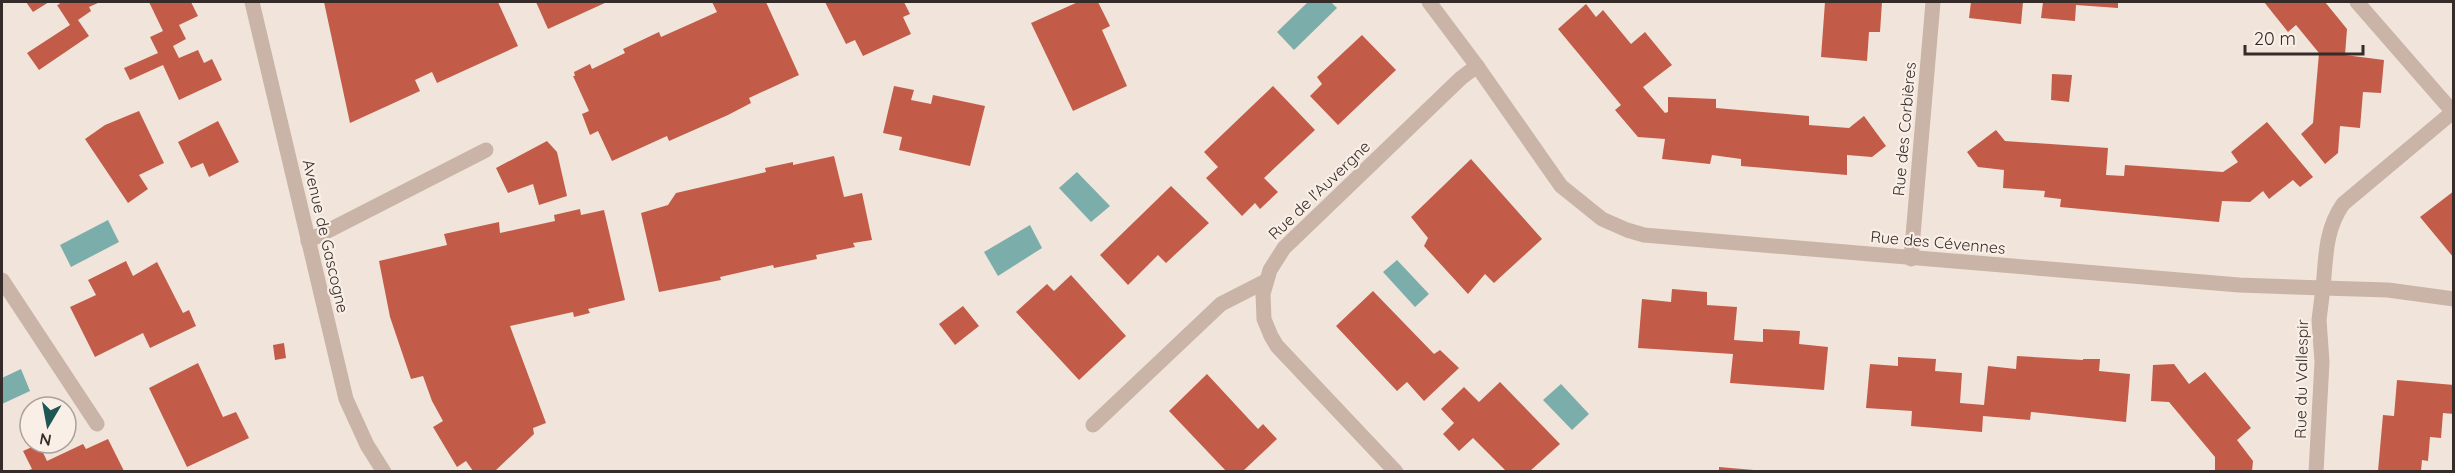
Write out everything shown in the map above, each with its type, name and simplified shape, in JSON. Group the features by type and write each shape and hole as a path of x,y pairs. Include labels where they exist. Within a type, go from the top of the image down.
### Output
{"street":[{"name":"Avenue de Gascogne","path":"252,2 346,399 367,446 384,471"},
{"name":"Rue des Cévennes","path":"1429,2 1561,186 1587,209 1614,225 1644,235 2238,285 2388,290 2454,299"},
{"name":"Rue des Corbières","path":"1911,259 1933,2"},
{"path":"2323,288 2328,233 2332,221 2343,204 2453,112 2357,2"},
{"name":"Rue de l'Auvergne","path":"1396,471 1278,346 1264,318 1263,294 1273,264 1284,248 1461,78 1477,66"},
{"path":"308,241 486,150"},
{"path":"2,280 97,424"},
{"path":"1093,425 1221,304 1266,281"},
{"name":"Rue du Vallespir","path":"2316,471 2322,362 2319,320 2323,288"}],"water":[{"path":"1308,2 1331,2 1337,8 1294,50 1277,32"},
{"path":"1077,172 1110,206 1091,222 1059,188"},
{"path":"108,220 119,242 71,267 60,245"},
{"path":"1030,225 1042,248 998,276 984,252"},
{"path":"1397,260 1429,294 1415,307 1383,272"},
{"path":"21,369 30,391 2,404 2,378"},
{"path":"1561,384 1589,414 1572,430 1543,400"}],"building":[{"path":"26,2 49,2 33,12"},
{"path":"58,2 100,2 89,7 91,11 78,20 89,36 39,70 27,53 70,25 57,5 60,4"},
{"path":"149,2 191,2 198,16 179,25 186,39 173,46 179,58 198,50 204,63 212,59 222,80 179,100 163,65 130,80 124,68 158,53 150,37 163,31"},
{"path":"324,2 498,2 518,46 437,83 432,72 415,80 420,91 350,123"},
{"path":"536,2 607,2 548,29"},
{"path":"712,2 766,2 799,75 749,98 751,103 728,115 669,141 667,136 612,161 598,131 590,135 582,114 589,111 573,76 575,76 574,72 590,64 592,69 625,53 623,49 659,32 661,37 717,12"},
{"path":"825,2 904,2 910,14 903,17 911,34 863,56 855,40 846,44"},
{"path":"1078,2 1098,2 1110,26 1102,30 1127,86 1073,111 1031,23"},
{"path":"1825,2 1882,2 1880,32 1869,32 1867,61 1821,57"},
{"path":"1971,2 2023,2 2021,24 1969,18"},
{"path":"2043,2 2118,2 2118,8 2076,5 2075,21 2041,18"},
{"path":"2264,2 2325,2 2347,29 2345,55 2384,60 2381,93 2363,92 2360,128 2340,126 2338,153 2325,164 2301,134 2313,123 2319,53 2296,25 2288,32"},
{"path":"1586,4 1596,17 1603,10 1631,44 1645,32 1672,65 1643,87 1665,113 1668,112 1668,97 1716,99 1716,108 1809,116 1809,125 1849,128 1864,116 1886,146 1872,157 1847,155 1847,175 1741,166 1741,159 1712,155 1710,164 1662,159 1665,139 1638,137 1615,110 1621,105 1558,29"},
{"path":"1362,35 1396,70 1338,125 1310,96 1322,84 1317,77"},
{"path":"2052,74 2072,75 2069,102 2051,100"},
{"path":"894,86 914,90 911,100 931,104 933,95 985,106 970,166 899,150 902,137 883,133"},
{"path":"1273,86 1315,130 1264,178 1278,192 1260,209 1255,203 1242,216 1206,178 1218,167 1204,152"},
{"path":"139,111 164,163 139,175 148,189 128,203 85,139 105,125"},
{"path":"218,121 239,162 209,177 203,163 191,168 178,142"},
{"path":"2267,122 2313,177 2300,187 2293,180 2269,199 2263,191 2250,202 2222,201 2219,222 2060,207 2061,199 2044,197 2045,191 2003,188 2004,170 1978,167 1967,152 1996,130 2005,141 2108,148 2106,175 2124,176 2125,165 2223,172 2238,162 2231,152"},
{"path":"547,141 557,152 567,196 539,205 533,184 508,193 496,168"},
{"path":"834,156 844,197 862,193 872,240 853,243 855,247 816,255 817,259 774,268 773,265 720,277 721,280 659,292 641,213 668,205 676,193 766,172 765,168 793,162 793,165"},
{"path":"1471,159 1542,239 1494,283 1485,274 1468,294 1424,246 1428,238 1411,217"},
{"path":"1171,186 1209,223 1166,263 1158,255 1128,285 1100,255"},
{"path":"2454,191 2454,258 2420,217"},
{"path":"580,209 581,215 604,210 625,300 588,309 590,313 574,317 573,312 510,326 546,423 533,428 534,434 495,471 473,471 466,461 457,467 433,427 443,421 432,401 423,376 411,379 390,317 379,261 447,245 444,234 499,222 500,233 555,221 554,215"},
{"path":"126,261 133,276 157,262 183,313 189,310 196,326 150,348 143,333 95,357 70,307 96,295 88,280"},
{"path":"1071,275 1126,336 1079,380 1016,312 1047,284 1054,291"},
{"path":"1672,289 1707,292 1707,305 1737,307 1734,340 1763,342 1763,329 1800,331 1799,344 1828,347 1824,390 1730,383 1733,354 1638,348 1642,299 1671,302"},
{"path":"1373,291 1434,354 1440,350 1459,368 1424,401 1407,382 1397,391 1336,326"},
{"path":"963,306 979,326 955,345 939,324"},
{"path":"284,343 286,358 275,360 273,345"},
{"path":"2017,356 2100,359 2099,371 2130,374 2126,422 2031,412 2030,420 1983,416 1982,432 1911,426 1912,411 1866,408 1870,364 1898,366 1898,357 1936,359 1935,371 1962,373 1960,403 1984,405 1988,366 2016,369"},
{"path":"198,363 223,417 236,412 249,438 187,467 149,388"},
{"path":"2174,364 2189,384 2205,372 2251,428 2237,440 2253,461 2252,471 2215,471 2215,457 2169,402 2151,401 2153,365"},
{"path":"1207,374 1258,429 1263,424 1277,439 1243,471 1226,471 1169,411"},
{"path":"2397,380 2454,385 2454,414 2443,413 2441,438 2430,437 2428,461 2422,460 2421,471 2378,471 2383,415 2394,416"},
{"path":"1500,382 1560,444 1530,471 1506,471 1473,438 1459,451 1443,434 1454,423 1441,409 1464,387 1479,402"},
{"path":"108,439 124,471 26,471 32,469 25,455 44,455 47,461 60,455 78,455 78,446 83,444 86,449"},
{"path":"1719,467 1754,470 1754,471 1719,471"}]}
